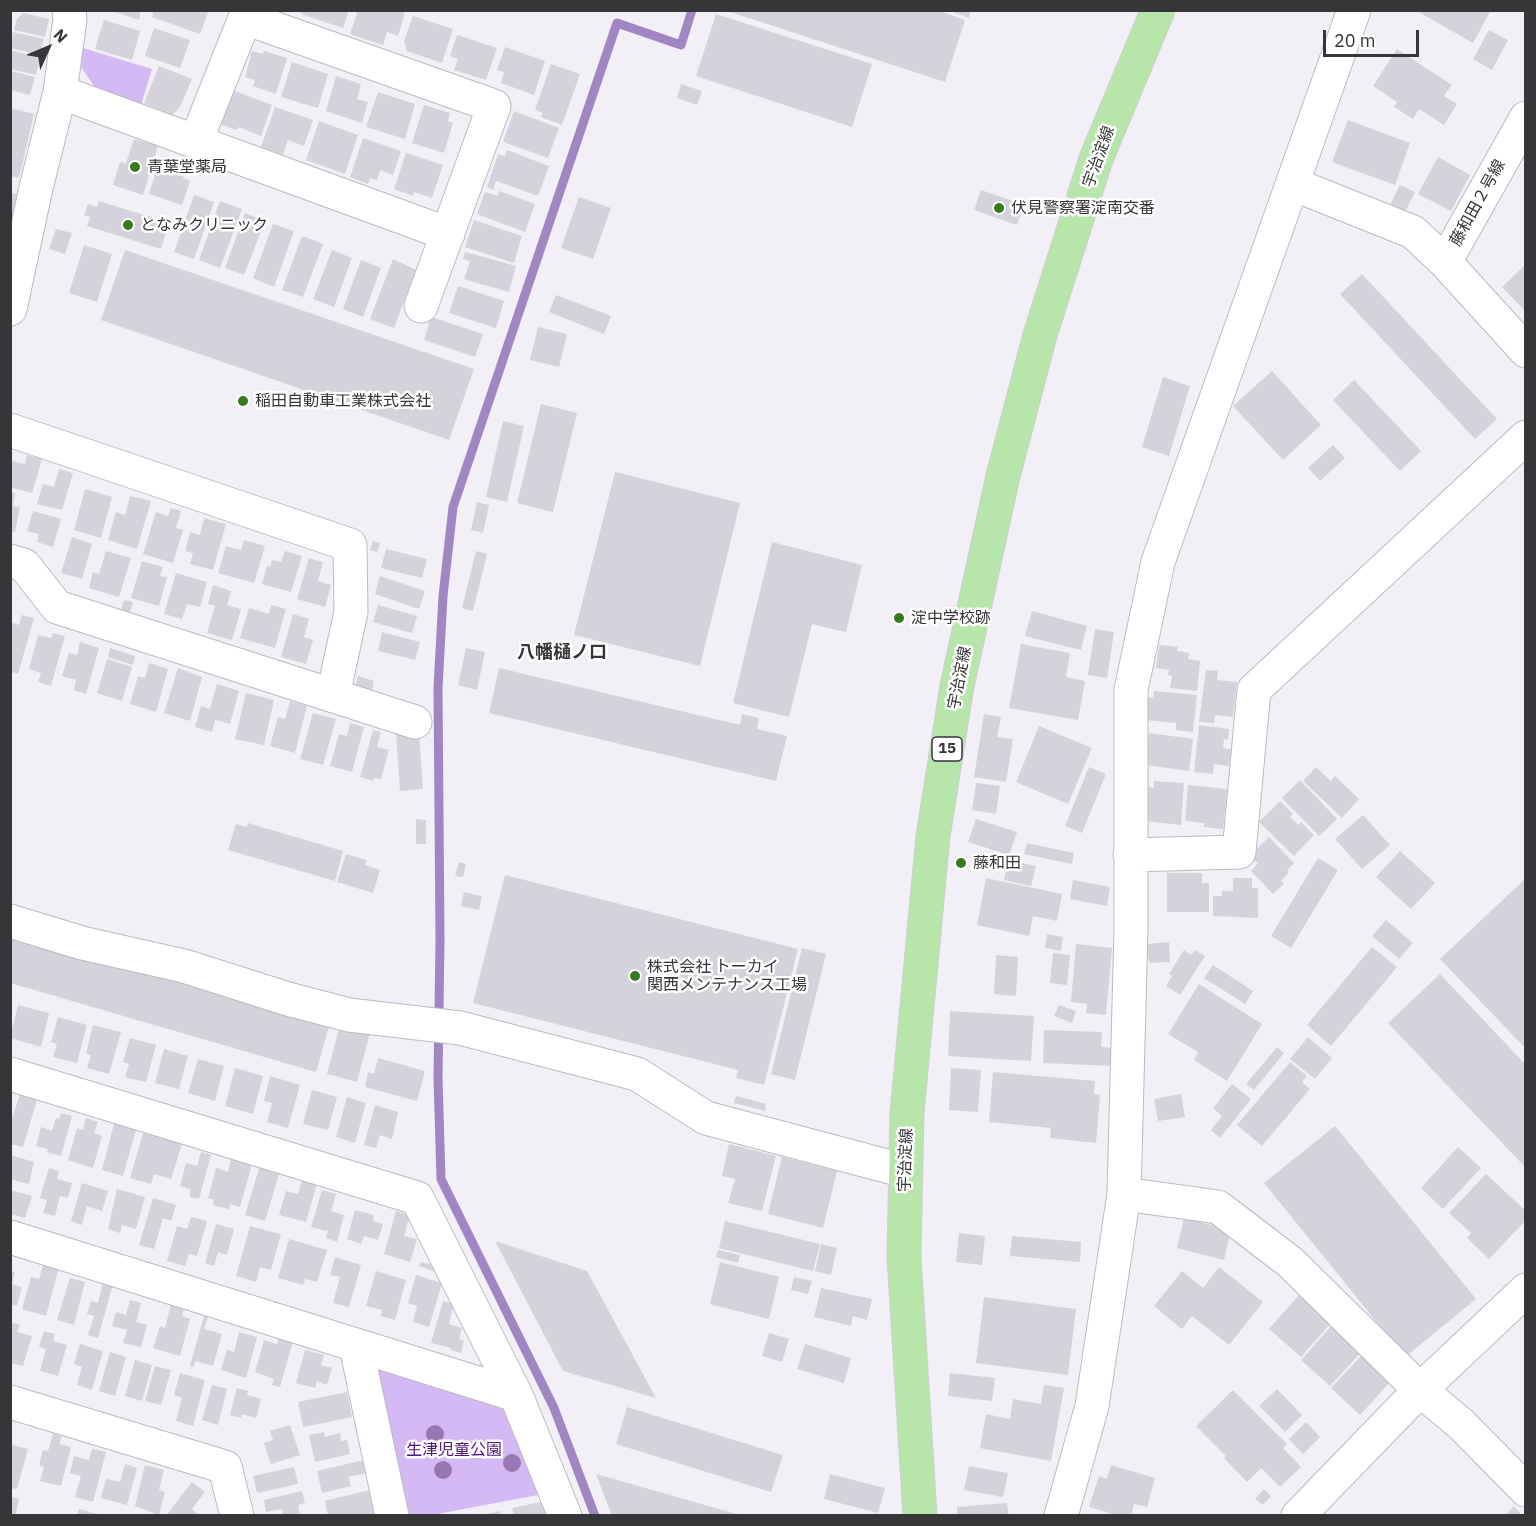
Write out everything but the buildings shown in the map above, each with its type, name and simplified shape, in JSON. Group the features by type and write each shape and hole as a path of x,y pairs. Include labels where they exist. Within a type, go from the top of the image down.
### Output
{"main road":[{"name":"宇治淀線","path":"920,1515 904,1257 905,1171 907,1113 933,836 964,651 1003,476 1040,335 1096,159 1158,10"}],"street":[{"path":"10,309 36,188 60,92 70,20 69,10"},
{"path":"1061,1515 1092,1406 1124,1194 1131,930 1131,690 1158,562 1354,10"},
{"path":"196,141 245,18 494,106 421,306"},
{"path":"60,92 448,234"},
{"name":"藤和田２号線","path":"1293,184 1413,232 1445,262 1526,118"},
{"path":"1445,262 1526,351"},
{"path":"10,430 350,545 351,612 333,695"},
{"path":"1130,855 1239,852 1254,690 1526,437"},
{"path":"10,561 24,565 57,607 415,722"},
{"path":"10,921 82,943 184,966 288,999 349,1015 460,1028 637,1074 706,1118 905,1171"},
{"path":"10,1074 417,1197 516,1395 565,1515"},
{"path":"1124,1194 1218,1207 1290,1262 1420,1390 1461,1424 1526,1490"},
{"path":"10,1237 516,1395"},
{"path":"1298,1515 1420,1390 1526,1290"},
{"path":"356,1346 392,1515"},
{"path":"10,1402 225,1467 237,1515"}],"green space":[{"path":"83,48 152,69 140,108 99,93 81,67"},
{"name":"生津児童公園","path":"371,1360 496,1401 515,1421 543,1494 432,1515 407,1515"}],"waterway":[{"path":"595,1516 554,1408 441,1179 438,1078 440,940 438,688 443,596 453,507 617,23 681,45 692,10"}],"place":[{"name":"青葉堂薬局","path":"135,167"},
{"name":"伏見警察署淀南交番","path":"999,208"},
{"name":"となみクリニック","path":"128,225"},
{"name":"稲田自動車工業株式会社","path":"243,401"},
{"name":"淀中学校跡","path":"899,618"},
{"name":"藤和田","path":"961,863"},
{"name":"株式会社 トーカイ 関西メンテナンス工場","path":"635,976"}],"district":[{"name":"八幡樋ノ口","path":"562,653"}]}
